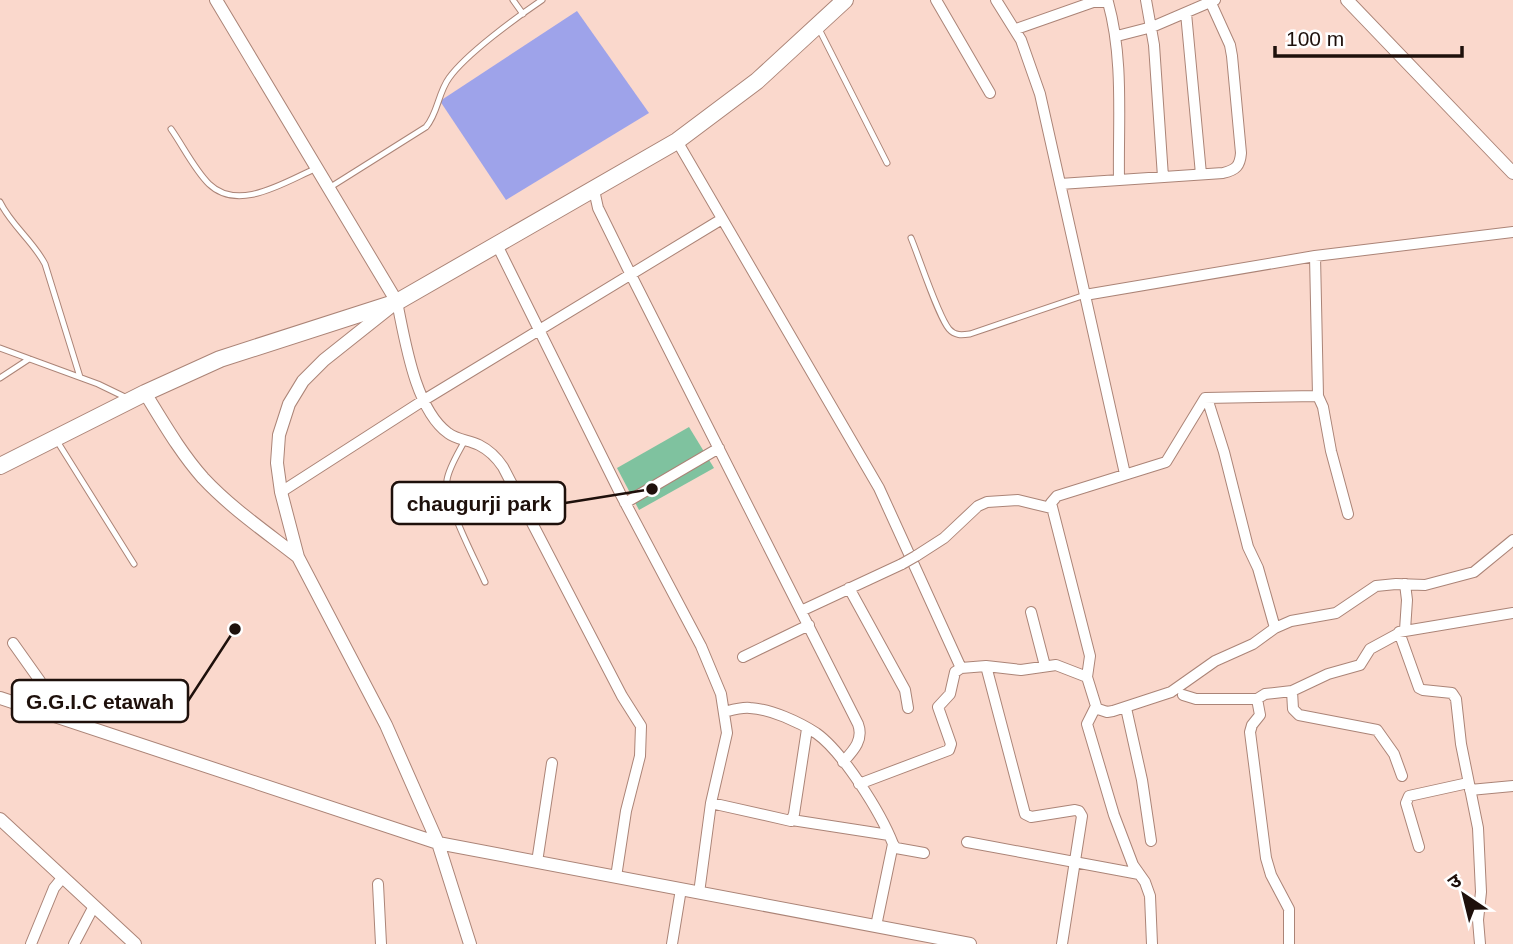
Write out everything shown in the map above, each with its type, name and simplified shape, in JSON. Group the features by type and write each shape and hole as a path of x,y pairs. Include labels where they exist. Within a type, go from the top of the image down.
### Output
{"main road":[{"path":"0,466 138,396 220,359 397,302 677,141 757,81 845,0"}],"street":[{"path":"216,0 397,302 412,371 424,400 447,433 478,444 495,456 503,467 622,696 641,726 640,756 626,811 616,877"},
{"path":"936,0 990,93"},
{"path":"996,0 1016,29 1040,94 1125,474"},
{"path":"1146,0 1152,27 1163,177"},
{"path":"1347,0 1513,173"},
{"path":"1060,184 1202,174 1234,170 1241,162 1232,56 1212,1 1152,27 1117,36"},
{"path":"1016,29 1093,2 1108,2 1117,36 1119,180"},
{"path":"1186,13 1202,174"},
{"path":"677,141 879,488 961,668"},
{"path":"594,190 598,208 630,273 860,729 855,748 843,762"},
{"path":"281,492 424,400 722,219"},
{"path":"1085,295 1315,256 1513,232"},
{"path":"497,246 625,503 701,646 720,694 727,733 711,803 699,893"},
{"path":"1315,256 1318,396 1323,407 1331,451 1348,514"},
{"path":"397,302 324,360 303,381 289,404 279,435 277,463 281,492 298,557 386,725 438,843 470,944"},
{"path":"138,396 204,478 236,508 298,557"},
{"path":"1152,944 1150,896 1145,882 1133,865 1114,816 1087,724 1096,702 1087,677 1089,651 1051,503 1057,496 1166,462 1205,398 1318,396"},
{"path":"1207,398 1248,547 1258,568 1275,628"},
{"path":"625,503 719,448"},
{"path":"801,611 916,556 944,538 969,513 987,502 1018,500 1051,508"},
{"path":"1094,711 1107,712 1126,708 1179,688 1215,661 1253,644 1275,628 1291,621 1336,613 1376,586 1425,585 1474,572 1513,540"},
{"path":"1184,695 1196,699 1258,699 1265,694 1292,691 1328,674 1357,667 1363,663 1370,649 1405,630 1405,584"},
{"path":"849,588 905,690 908,708"},
{"path":"1031,612 1045,666"},
{"path":"1399,632 1513,613"},
{"path":"743,657 809,625"},
{"path":"1399,632 1419,688 1455,696 1478,828 1480,944"},
{"path":"13,643 40,681 34,710"},
{"path":"986,666 1025,814 1031,817 1079,811 1082,816 1062,944"},
{"path":"859,784 949,750 951,744 938,706 949,696 955,673 961,668 986,666 1021,670 1060,666 1087,677"},
{"path":"1292,691 1293,709 1299,715 1377,730 1394,754 1402,776"},
{"path":"0,698 438,843 970,944"},
{"path":"1258,699 1260,715 1250,732 1266,858 1271,875 1289,909 1289,944"},
{"path":"724,712 750,708 771,712 816,733 859,784 896,848 924,853"},
{"path":"1126,708 1142,780 1151,841"},
{"path":"792,820 807,729"},
{"path":"537,862 552,763"},
{"path":"1419,848 1406,803 1409,796 1469,787 1513,786"},
{"path":"711,803 789,822 792,820 891,840"},
{"path":"0,819 135,944"},
{"path":"876,926 891,840"},
{"path":"967,842 1139,874"},
{"path":"31,944 54,888 63,877"},
{"path":"379,884 381,944"},
{"path":"672,944 681,889"},
{"path":"74,944 94,906"}],"lane":[{"path":"513,0 523,14"},
{"path":"329,188 426,127 432,120 440,93 450,76 542,0"},
{"path":"817,26 887,163"},
{"path":"171,129 209,184 236,196 253,195 317,168"},
{"path":"0,202 12,222 37,248 46,264 80,377"},
{"path":"911,238 943,317 950,330 959,335 970,334 1085,295"},
{"path":"0,348 138,396"},
{"path":"0,378 29,359"},
{"path":"55,438 134,564"},
{"path":"465,440 449,473 447,489 485,582"}],"green space":[{"path":"689,427 714,468 639,510 617,468"}],"water":[{"path":"577,11 649,113 506,200 440,101"}],"place":[{"name":"chaugurji park","path":"652,489"},
{"name":"G.G.I.C etawah","path":"235,629"}]}
